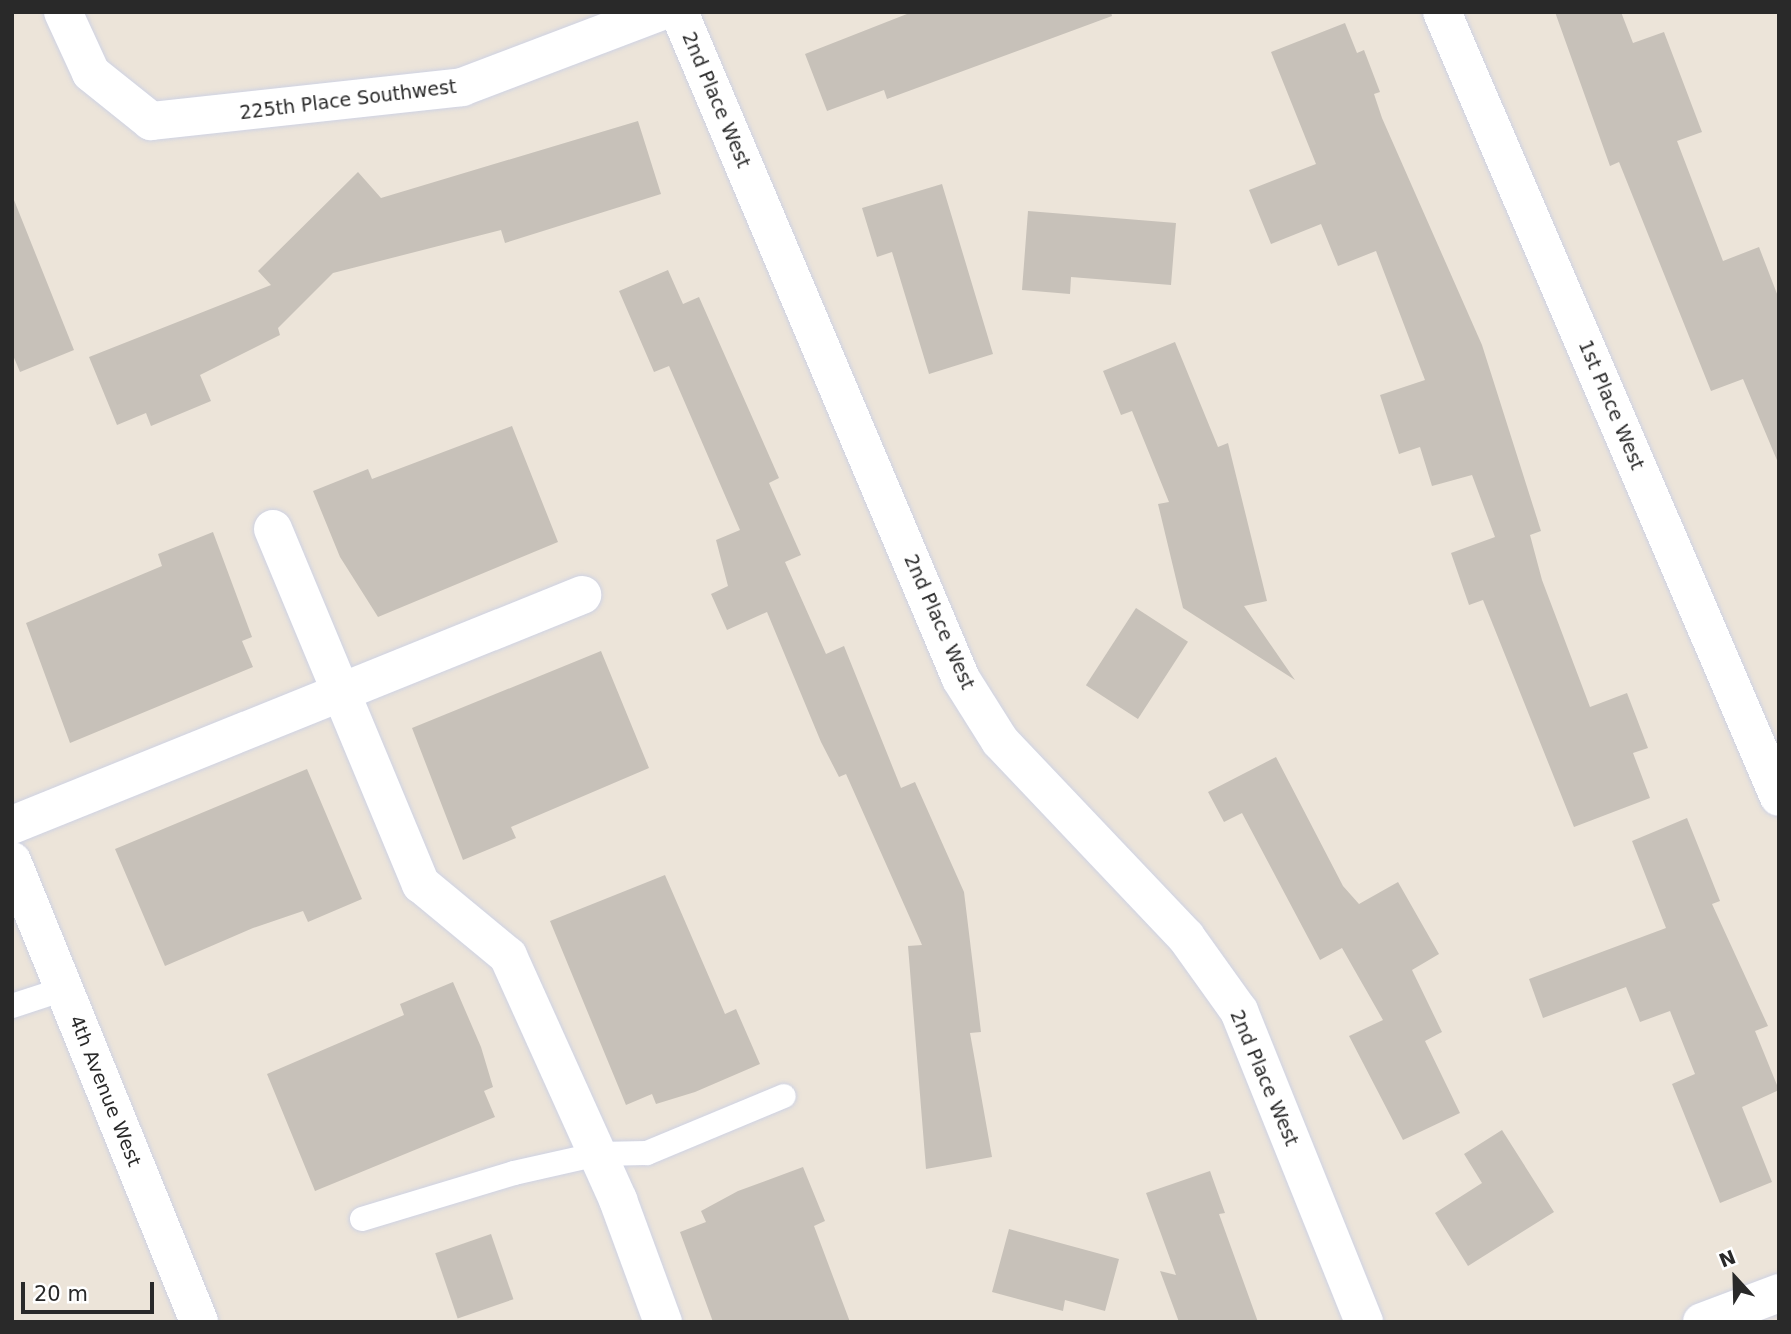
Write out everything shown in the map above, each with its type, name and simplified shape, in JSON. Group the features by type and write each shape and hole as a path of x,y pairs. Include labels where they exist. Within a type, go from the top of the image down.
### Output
{"street":[{"name":"225th Place Southwest","path":"63,12 91,73 151,121 463,86 659,12"},
{"name":"2nd Place West","path":"679,12 961,679 1000,741 1186,937 1239,1011 1364,1322"},
{"name":"1st Place West","path":"1442,12 1779,797"},
{"path":"273,528 338,694 421,884 508,956 598,1154 663,1322"},
{"path":"12,825 582,595"},
{"name":"4th Avenue West","path":"12,861 199,1322"},
{"path":"1705,1321 1779,1293"}],"lane":[{"path":"12,1006 64,989"},
{"path":"362,1219 598,1154 647,1153 784,1096"}],"building":[{"path":"912,12 1111,12 1112,16 887,99 884,90 827,111 805,54"},
{"path":"1555,12 1621,12 1633,43 1664,32 1702,132 1677,141 1723,261 1759,247 1779,299 1779,465 1743,379 1711,391 1619,162 1610,166"},
{"path":"1345,23 1357,53 1364,50 1380,92 1374,94 1382,118 1482,345 1541,531 1530,535 1542,580 1590,707 1627,693 1648,748 1633,753 1650,798 1574,827 1483,600 1469,605 1451,553 1495,537 1472,475 1432,486 1420,447 1399,454 1380,395 1425,380 1376,251 1338,266 1321,224 1271,244 1249,190 1316,164 1271,52"},
{"path":"638,121 661,194 505,243 501,230 333,273 278,328 280,335 200,375 211,401 151,426 146,413 117,425 89,357 271,285 258,271 358,172 381,198"},
{"path":"942,184 993,354 929,374 892,252 877,257 862,208"},
{"path":"14,200 74,350 20,372 12,353"},
{"path":"1028,211 1176,223 1171,285 1071,277 1070,294 1022,290"},
{"path":"668,270 683,304 699,297 779,478 769,483 801,555 785,562 826,654 844,646 901,788 915,782 964,892 981,1032 970,1033 992,1157 926,1169 908,946 922,945 846,774 839,777 821,742 767,612 727,630 711,594 728,586 716,540 740,530 669,366 654,372 619,291"},
{"path":"1175,342 1218,447 1228,443 1267,601 1244,606 1295,680 1183,608 1158,504 1169,502 1132,411 1121,415 1103,371"},
{"path":"512,426 558,542 378,617 340,557 313,491 368,469 372,479"},
{"path":"213,532 252,637 242,641 253,667 70,743 26,623 162,566 158,554"},
{"path":"1136,608 1188,642 1138,719 1086,685"},
{"path":"601,651 649,768 511,827 516,838 463,860 412,728"},
{"path":"1276,757 1343,886 1359,904 1398,882 1439,954 1412,970 1442,1032 1425,1041 1460,1113 1403,1140 1349,1036 1383,1020 1342,948 1320,960 1242,813 1224,822 1208,792"},
{"path":"307,769 362,899 308,922 303,911 253,928 165,966 115,849"},
{"path":"1687,818 1720,901 1712,904 1768,1026 1755,1031 1779,1090 1742,1107 1772,1182 1720,1203 1672,1084 1695,1074 1670,1011 1640,1022 1626,987 1543,1018 1529,979 1666,928 1632,841"},
{"path":"665,875 725,1014 736,1009 760,1064 695,1092 656,1104 652,1094 626,1105 550,921"},
{"path":"453,982 481,1047 493,1087 484,1091 495,1117 315,1191 267,1074 404,1015 400,1004"},
{"path":"1502,1130 1554,1212 1468,1266 1435,1213 1482,1183 1464,1154"},
{"path":"803,1167 825,1221 814,1226 850,1322 713,1322 680,1232 706,1222 701,1211 738,1191"},
{"path":"1210,1171 1225,1213 1219,1214 1258,1322 1179,1322 1160,1271 1176,1275 1146,1193"},
{"path":"1009,1229 1119,1259 1105,1311 1065,1300 1063,1311 992,1292"},
{"path":"491,1234 513,1299 458,1318 435,1253"}]}
